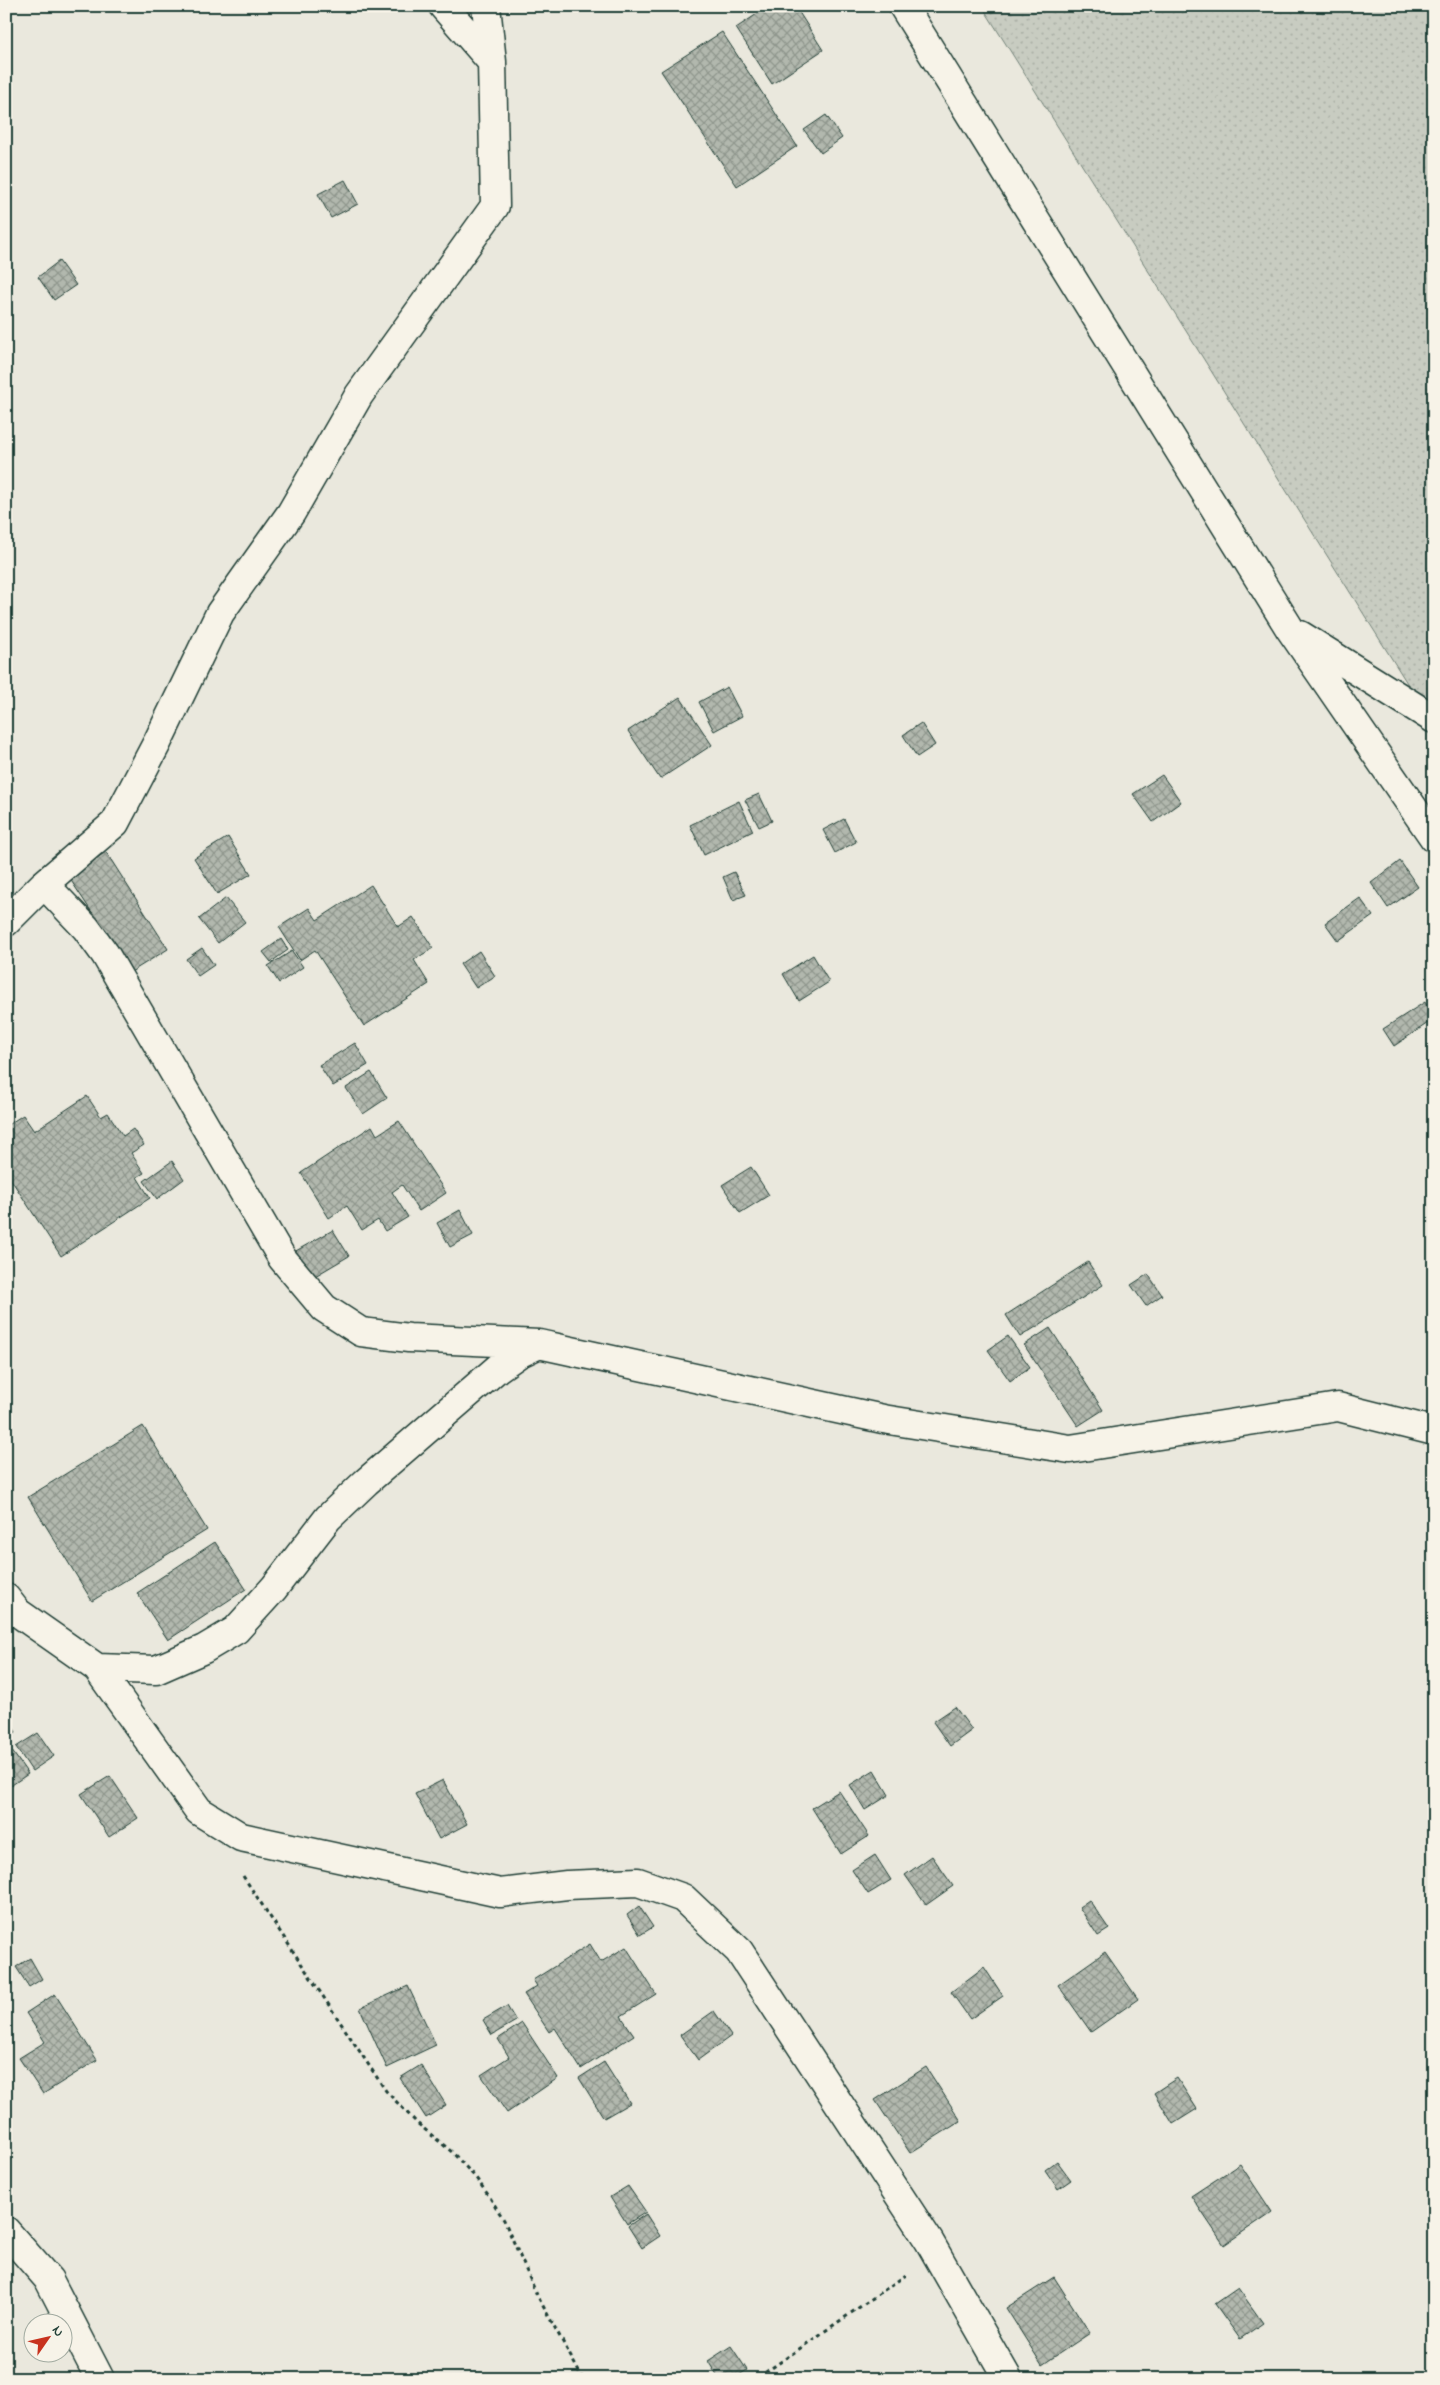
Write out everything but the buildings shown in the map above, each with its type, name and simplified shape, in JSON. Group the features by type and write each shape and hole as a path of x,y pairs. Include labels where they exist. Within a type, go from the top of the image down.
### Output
{"street":[{"path":"443,6 492,62"},
{"path":"6,922 44,884 115,823 153,751 220,613 291,513 359,395 495,206 492,62 486,6"},
{"path":"903,6 1290,629 1434,838"},
{"path":"1290,629 1434,719"},
{"path":"44,884 86,928 105,954 282,1258 324,1308 361,1332 409,1338 539,1344 883,1419 1070,1449 1338,1407 1434,1431"},
{"path":"97,1668 156,1670 204,1650 236,1630 274,1588 328,1518 366,1482 498,1368 539,1344"},
{"path":"6,1598 16,1612 97,1668 199,1811 241,1837 500,1893 567,1885 638,1882 683,1898 739,1951 936,2254 1008,2379"},
{"path":"6,2231 49,2280 100,2379"}],"path":[{"path":"242,1874 386,2091 417,2122 452,2152 476,2178 489,2196 504,2220 537,2295 583,2379"},
{"path":"752,2379 763,2374 837,2325 936,2254"}],"shaded area":[{"path":"982,6 1434,6 1434,726"}]}
